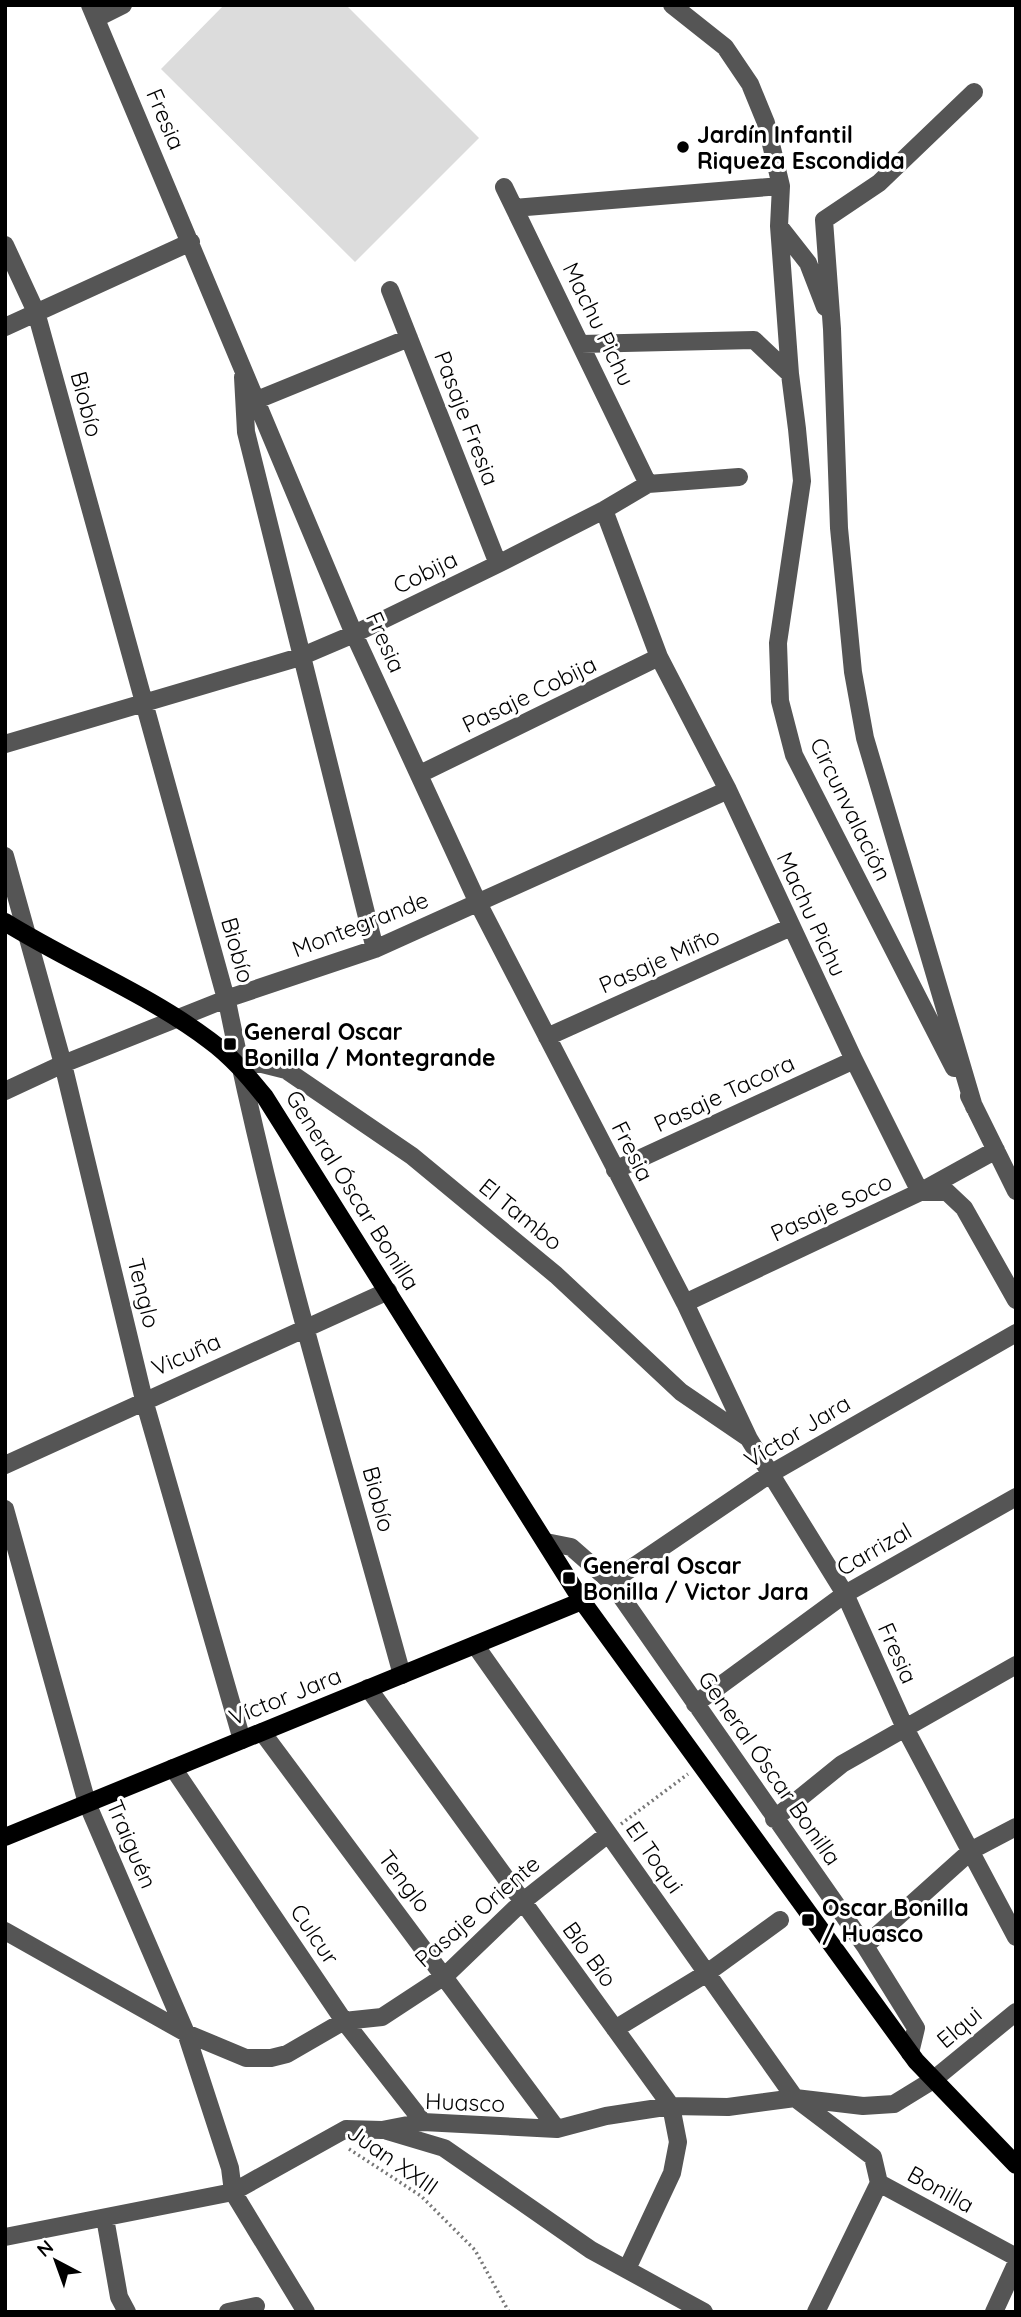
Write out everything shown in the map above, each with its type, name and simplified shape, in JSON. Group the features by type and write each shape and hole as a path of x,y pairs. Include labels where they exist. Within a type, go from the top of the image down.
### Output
{"main road":[{"name":"General Óscar Bonilla","path":"5,922 177,1019 209,1040 240,1067 265,1097 582,1601 910,2053 1016,2165"},
{"name":"Víctor Jara","path":"5,1837 582,1601"}],"street":[{"path":"94,12 122,5"},
{"name":"Circunvalación","path":"673,5 725,47 750,84 766,123 781,186 779,226 790,374 802,481 778,643 780,701 794,755 1016,1191"},
{"name":"Fresia","path":"94,12 355,634 478,902 685,1303 749,1439 845,1594 906,1730 1016,1937"},
{"path":"974,92 879,183 824,220 832,329 839,528 853,672 865,738 974,1107"},
{"path":"514,208 781,186"},
{"name":"Machu Pichu","path":"504,187 648,484"},
{"path":"779,226 808,263 832,329"},
{"path":"5,327 191,242"},
{"name":"Biobío","path":"5,245 36,312 226,999 240,1067 307,1326 402,1675"},
{"name":"Pasaje Fresia","path":"390,290 498,564"},
{"path":"257,400 409,338"},
{"path":"582,344 754,340 790,374"},
{"name":"Fresia","path":"243,370 246,432 374,949"},
{"name":"Cobija","path":"5,744 300,657 355,634 498,564 604,510 648,484 739,477"},
{"name":"Machu Pichu","path":"604,510 659,657 728,790 854,1060 920,1192"},
{"name":"Pasaje Cobija","path":"420,774 659,657"},
{"name":"Montegrande","path":"5,1091 63,1064 226,999 374,949 728,790"},
{"name":"Tenglo","path":"5,856 63,1064 145,1400 242,1740"},
{"name":"Pasaje Miño","path":"547,1037 791,927"},
{"name":"Pasaje Tacora","path":"615,1170 854,1060"},
{"name":"El Tambo","path":"240,1067 258,1063 286,1070 412,1156 556,1275 681,1392 749,1439"},
{"name":"Pasaje Soco","path":"685,1303 920,1192 996,1150"},
{"path":"920,1192 947,1192 964,1208 1016,1300"},
{"name":"Vicuña","path":"5,1465 388,1291"},
{"name":"Víctor Jara","path":"611,1582 770,1474 1016,1333"},
{"name":"Carrizal","path":"695,1704 845,1594 1016,1497"},
{"name":"Traiguén","path":"5,1509 87,1803 186,2033 224,2146 233,2192"},
{"name":"General Óscar Bonilla","path":"546,1542 571,1547 611,1582 864,1946 916,2028 910,2053"},
{"name":"El Toqui","path":"475,1645 795,2098"},
{"path":"774,1819 842,1764 1016,1665"},
{"name":"Bío Bío","path":"368,1688 671,2106 678,2142 672,2173 627,2269"},
{"name":"Tenglo","path":"262,1732 446,1975 558,2129"},
{"name":"Culcur","path":"173,1768 344,2021 423,2122"},
{"path":"864,1946 972,1850 1016,1827"},
{"name":"Pasaje Oriente","path":"5,1931 186,2033 246,2058 271,2058 287,2054 344,2021 382,2017 446,1975 522,1902 608,1834"},
{"path":"615,2029 707,1973 780,1920"},
{"name":"Elqui","path":"933,2080 1016,2012"},
{"name":"Huasco","path":"5,2236 233,2192 346,2129 382,2130 423,2122 558,2129 606,2116 671,2106 728,2107 795,2098 863,2106 894,2104 933,2080"},
{"name":"Bonilla","path":"795,2098 873,2158 879,2183 1016,2258"},
{"path":"382,2130 444,2148 591,2250 704,2312"},
{"path":"816,2312 879,2183"},
{"path":"233,2192 306,2312"},
{"path":"105,2218 119,2297 127,2312"},
{"path":"994,2312 1016,2264"},
{"path":"228,2312 256,2306"}],"path":[{"path":"608,1834 702,1764"},
{"name":"Juan XXIII","path":"330,2136 421,2196 475,2250 509,2312"}],"shaded area":[{"path":"224,5 346,5 479,138 355,262 161,69"}],"place":[{"name":"Jardín Infantil Riqueza Escondida","path":"683,147"},
{"name":"General Oscar Bonilla / Montegrande","path":"230,1044"},
{"name":"General Oscar Bonilla / Victor Jara","path":"569,1578"},
{"name":"Oscar Bonilla / Huasco","path":"808,1920"}]}
